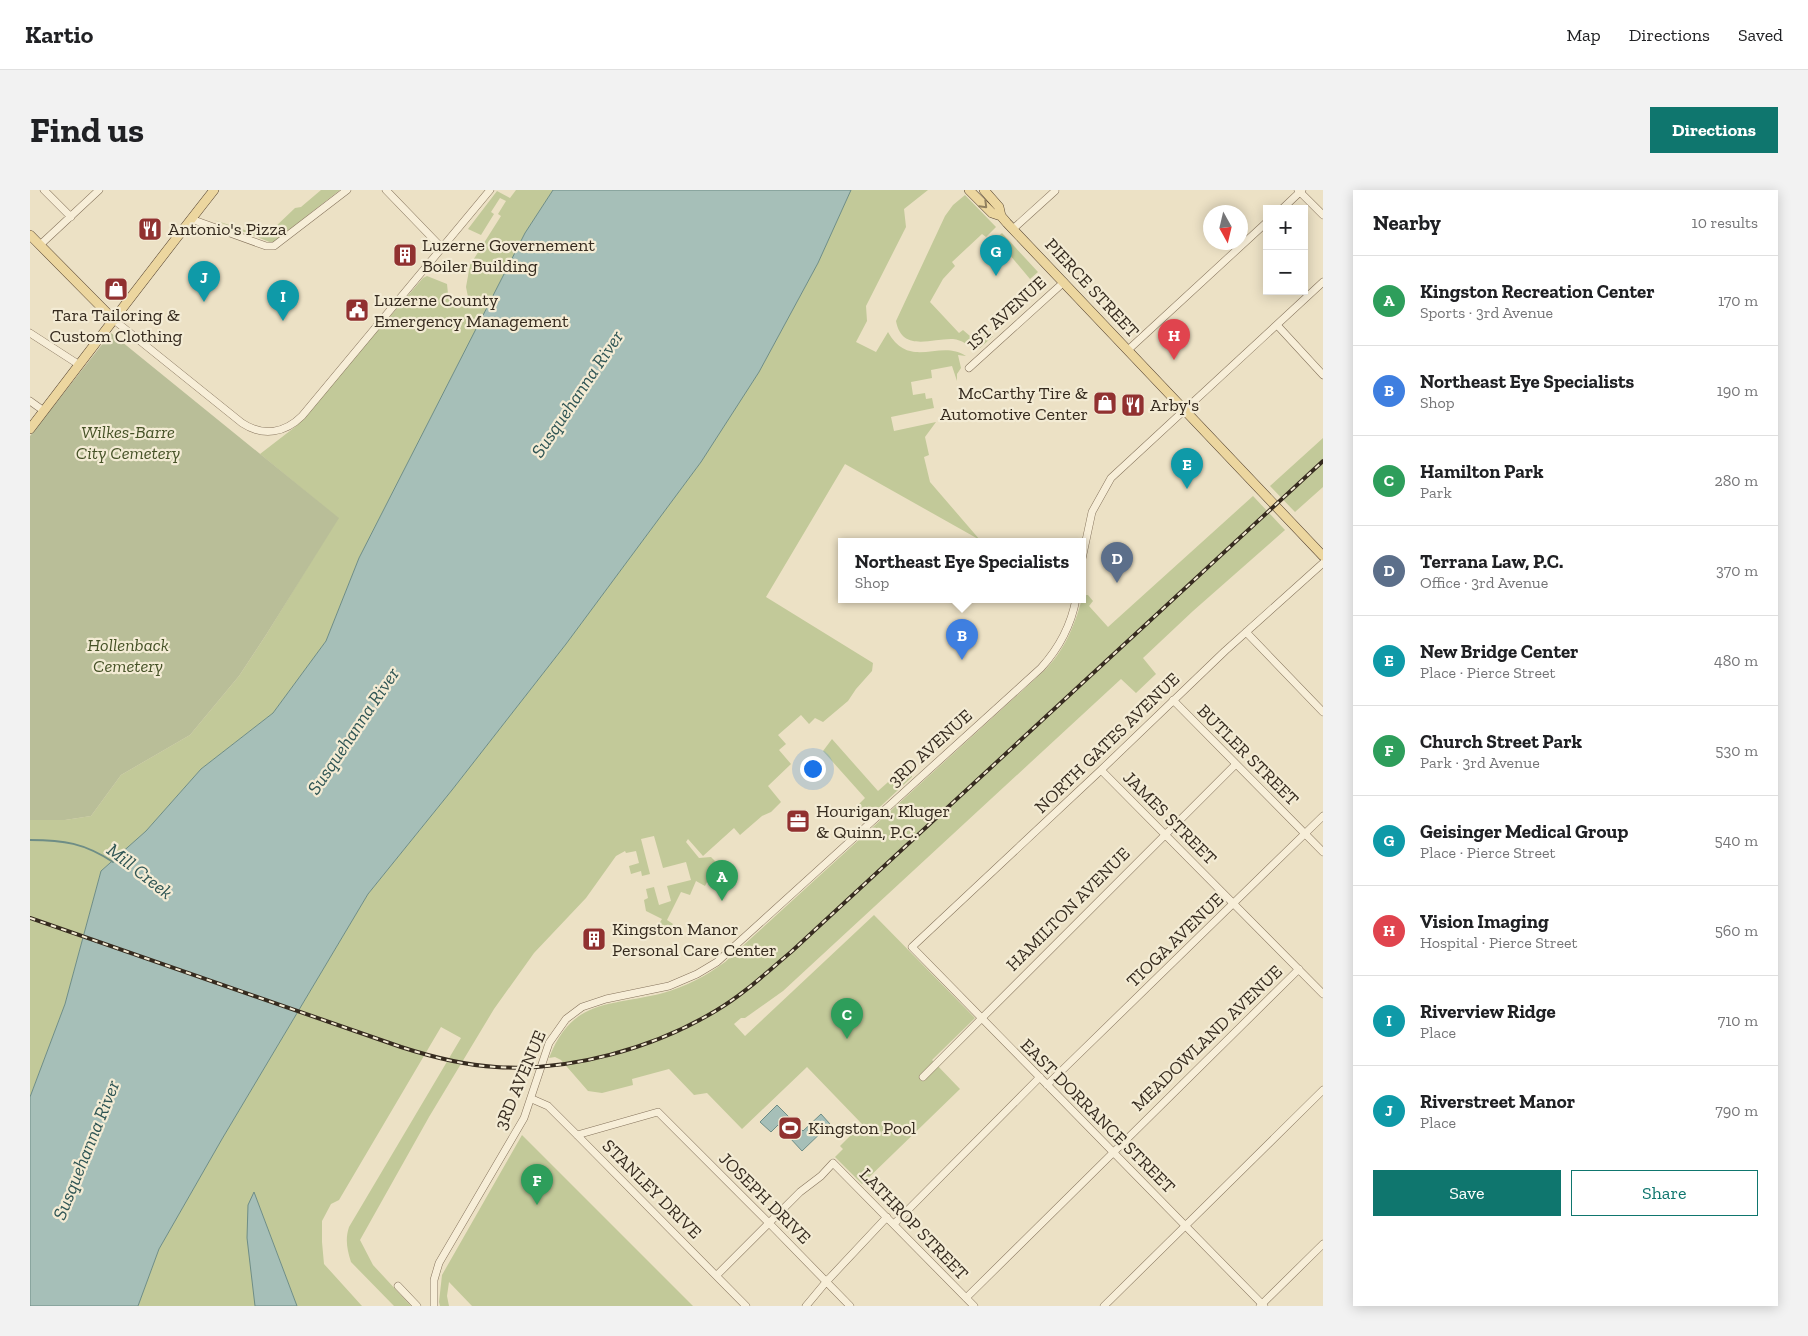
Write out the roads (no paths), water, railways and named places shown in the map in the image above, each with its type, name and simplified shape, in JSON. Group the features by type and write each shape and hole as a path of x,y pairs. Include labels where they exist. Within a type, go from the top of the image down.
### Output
{"main road":[{"path":"30,429 78,364 214,190"},
{"name":"PIERCE STREET","path":"969,190 992,213 1002,216"},
{"name":"PIERCE STREET","path":"984,190 999,207 1002,216 1013,230 1323,556"},
{"path":"30,235 114,320"}],"street":[{"path":"44,190 70,217"},
{"path":"40,245 99,190"},
{"path":"191,219 266,246 274,246 347,190"},
{"path":"386,190 441,247"},
{"path":"114,320 240,422 258,431 277,431 287,428 302,416 490,190"},
{"path":"1013,230 1056,190"},
{"path":"1286,205 1300,191 1323,215"},
{"path":"1128,350 1263,226"},
{"name":"1ST AVENUE","path":"969,368 1064,282"},
{"path":"1086,540 1092,512 1108,482 1119,470 1323,282"},
{"path":"1277,325 1323,375"},
{"path":"30,333 78,364"},
{"path":"30,401 44,411"},
{"name":"NORTH GATES AVENUE","path":"912,947 1173,700 1323,563"},
{"name":"3RD AVENUE","path":"434,1306 434,1280 440,1263 518,1129 532,1099 549,1043 566,1019 591,1003 606,998 669,986 697,974 717,962 1041,668 1058,648 1066,634 1075,603"},
{"path":"1246,632 1323,712"},
{"name":"BUTLER STREET","path":"1173,700 1323,852"},
{"name":"HAMILTON AVENUE","path":"923,1077 1236,764"},
{"name":"JAMES STREET","path":"1101,770 1323,994"},
{"name":"TIOGA AVENUE","path":"1047,1084 1323,816"},
{"name":"EAST DORRANCE STREET","path":"912,947 1262,1305"},
{"name":"MEADOWLAND AVENUE","path":"966,1298 1299,969"},
{"path":"894,1224 1040,1077"},
{"path":"1104,1306 1323,1090"},
{"name":"STANLEY DRIVE","path":"532,1099 548,1106 746,1306"},
{"name":"JOSEPH DRIVE","path":"577,1135 658,1112 850,1306"},
{"name":"LATHROP STREET","path":"769,1223 833,1163 974,1306"},
{"path":"806,1306 887,1217"},
{"path":"716,1275 769,1223"},
{"path":"1262,1305 1323,1244"},
{"path":"398,1286 417,1306"}],"water":[{"name":"Susquehanna River","path":"553,190 851,190 818,263 759,372 701,462 566,644 368,894 222,1139 159,1249 138,1306 30,1306 30,1097 65,1004 101,871 146,831 201,769 273,713 326,641 359,558 525,233"},
{"name":"Kingston Pool","path":"777,1105 803,1131 821,1114 830,1124 802,1151 778,1125 771,1132 760,1122"},
{"path":"254,1192 297,1306 255,1306 247,1238 248,1205"}],"waterway":[{"name":"Mill Creek","path":"30,840 73,844 93,851 113,862"}],"railway":[{"path":"30,918 401,1047 448,1060 496,1067 553,1066 611,1055 639,1046 693,1024 727,1004 791,952 1323,461"}],"place":[{"name":"Antonio's Pizza","path":"150,229"},
{"name":"Luzerne Governement Boiler Building","path":"405,255"},
{"name":"Geisinger Medical Group","path":"996,276"},
{"name":"Tara Tailoring & Custom Clothing","path":"116,289"},
{"name":"Riverstreet Manor","path":"204,302"},
{"name":"Luzerne County Emergency Management","path":"357,310"},
{"name":"Riverview Ridge","path":"283,321"},
{"name":"Vision Imaging","path":"1174,360"},
{"name":"McCarthy Tire & Automotive Center","path":"1105,403"},
{"name":"Arby's","path":"1133,405"},
{"name":"New Bridge Center","path":"1187,489"},
{"name":"Terrana Law, P.C.","path":"1117,583"},
{"name":"Northeast Eye Specialists","path":"962,660"},
{"name":"Hourigan, Kluger & Quinn, P.C.","path":"798,821"},
{"name":"Kingston Recreation Center","path":"722,901"},
{"name":"Kingston Manor Personal Care Center","path":"594,939"},
{"name":"Hamilton Park","path":"847,1039"},
{"name":"Kingston Pool","path":"790,1128"},
{"name":"Church Street Park","path":"537,1205"}],"park label":[{"name":"Wilkes-Barre City Cemetery","path":"128,442"},
{"name":"Hollenback Cemetery","path":"128,655"}]}
